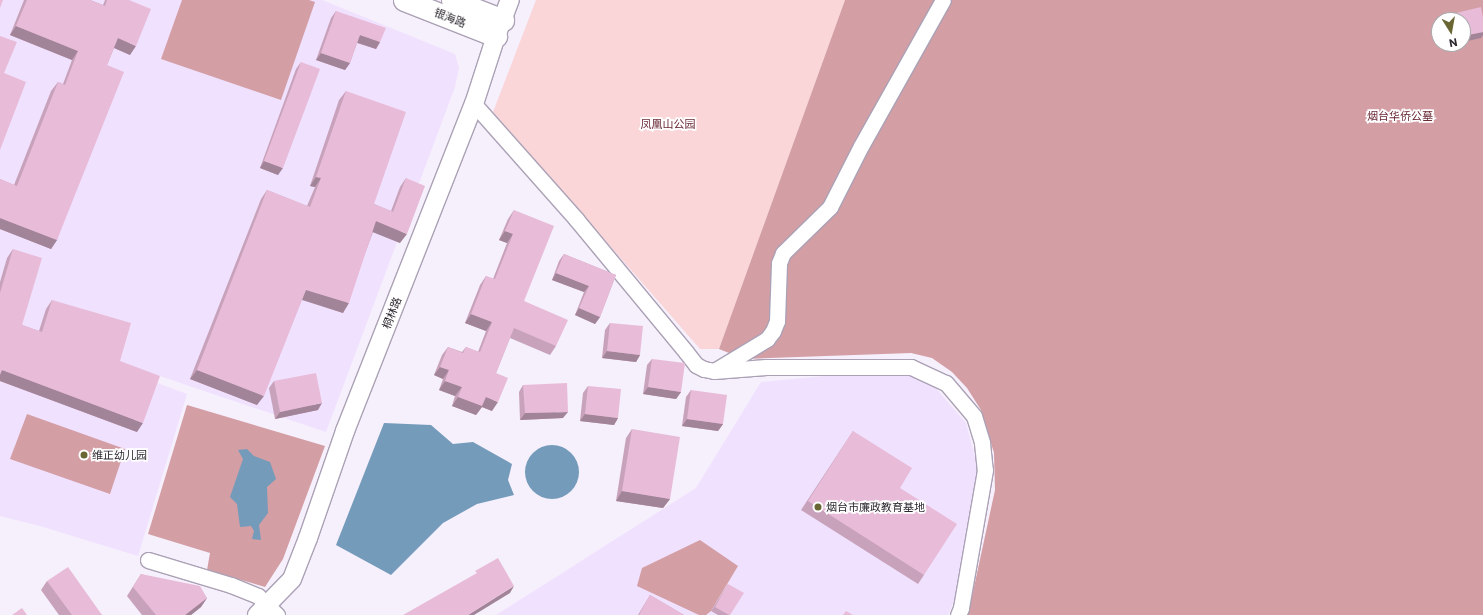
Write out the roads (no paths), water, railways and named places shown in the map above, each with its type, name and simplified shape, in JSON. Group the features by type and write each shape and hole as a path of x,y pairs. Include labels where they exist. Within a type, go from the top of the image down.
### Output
{"main road":[{"name":"银海路","path":"404,0 499,28"},
{"name":"银海路","path":"452,0 499,28"}],"street":[{"name":"桐林路","path":"267,612 292,579 308,538 345,431 474,104 499,28 510,0"},
{"path":"714,372 767,339 774,331 777,321 779,263 783,254 830,207 860,146 943,0"},
{"path":"474,104 576,219 696,365 714,372 766,367 911,367 946,383 974,416 982,443 985,470 961,608 958,615"},
{"path":"148,560 231,585 258,596 267,612"}],"water":[{"path":"384,423 431,425 453,444 473,442 512,464 508,480 514,495 477,504 443,523 391,575 336,545"},
{"path":"552,445 562,447 571,453 577,462 579,472 577,482 571,491 562,497 552,499 542,497 533,491 527,482 525,472 527,462 533,453 542,447"},
{"path":"247,449 254,456 270,462 276,479 267,487 268,513 259,525 261,540 252,539 254,531 251,526 240,527 237,504 230,497 243,459 238,450"}],"place":[{"name":"维正幼儿园","path":"84,455"},
{"name":"烟台市廉政教育基地","path":"818,507"}],"park label":[{"name":"烟台华侨公墓","path":"1400,116"},
{"name":"凤凰山公园","path":"668,124"}]}
